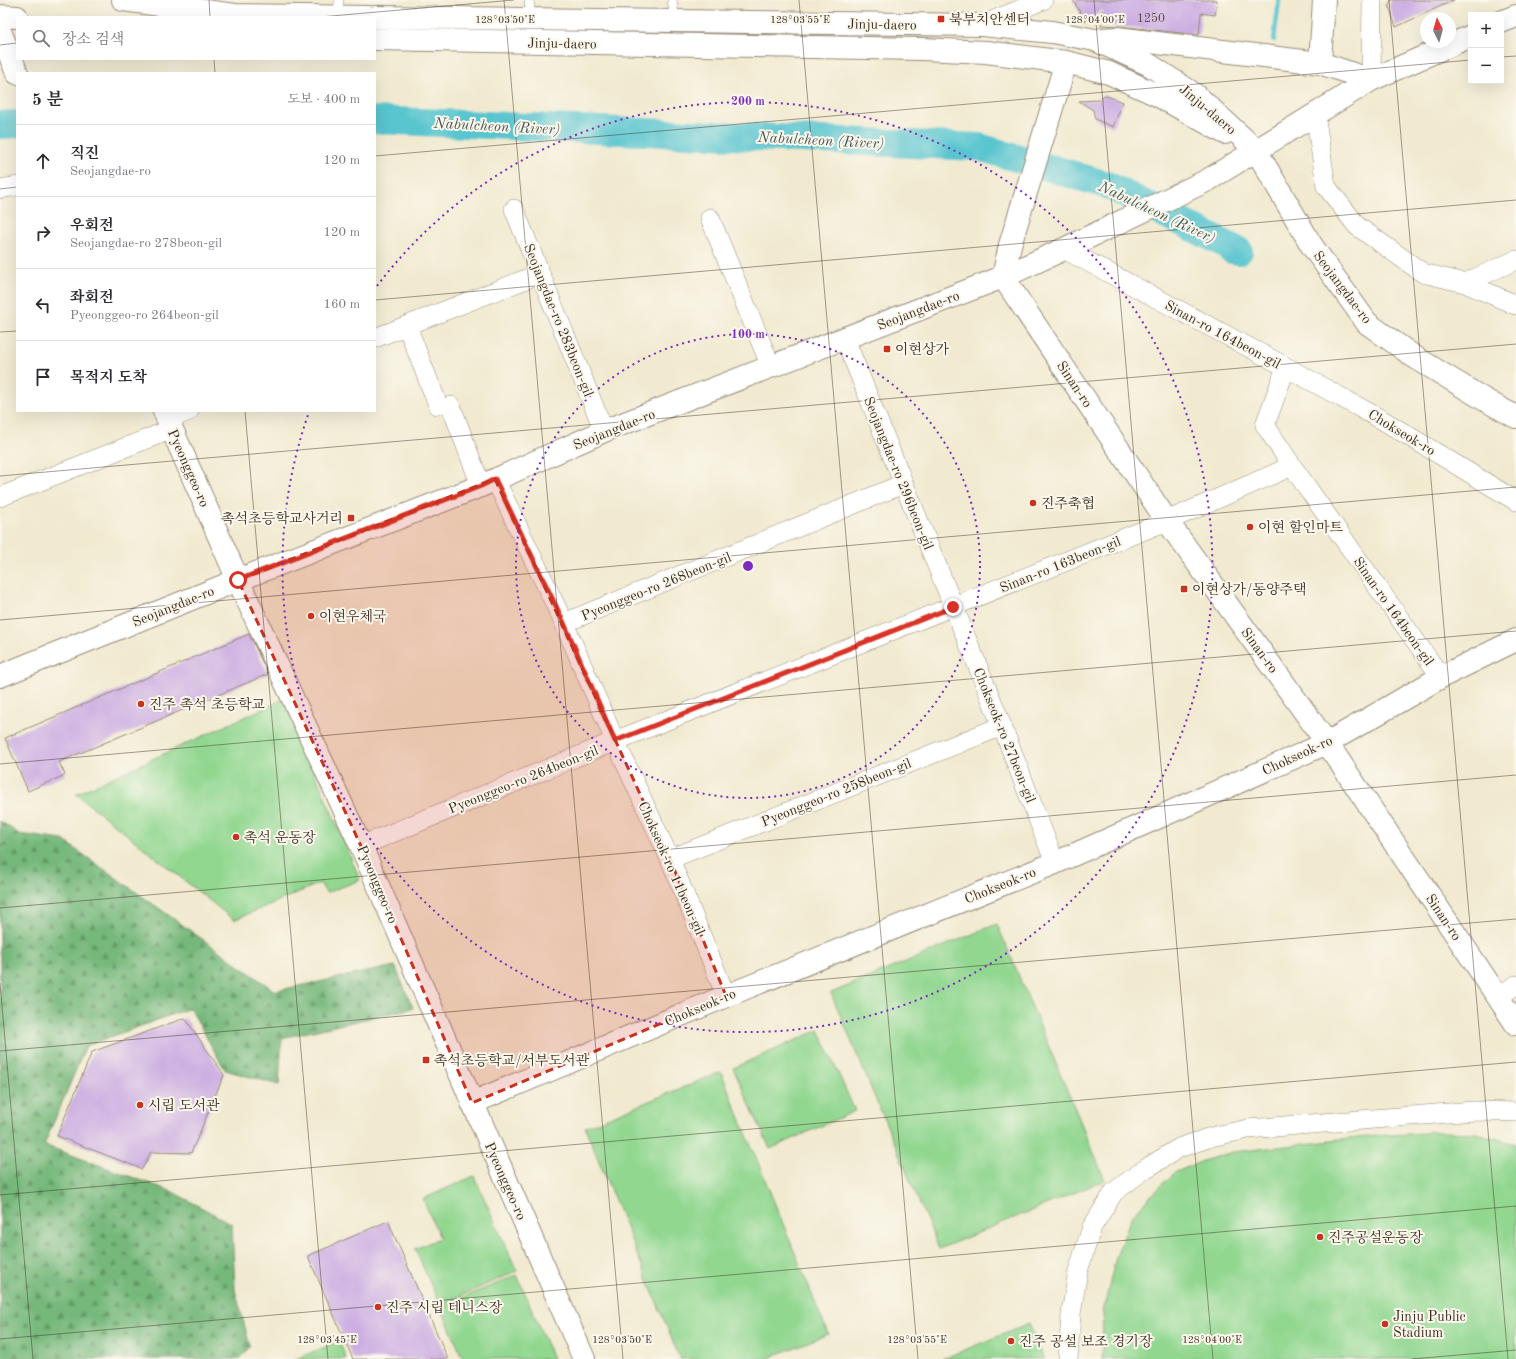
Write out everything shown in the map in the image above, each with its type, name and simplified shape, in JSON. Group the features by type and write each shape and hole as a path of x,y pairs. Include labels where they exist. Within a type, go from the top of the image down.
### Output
{"street":[{"path":"123,0 235,15 286,16"},
{"path":"982,25 1043,0"},
{"path":"1320,63 1324,0"},
{"path":"1371,80 1372,0"},
{"name":"Jinju-daero","path":"376,17 530,9 673,10 982,25 1052,32 1095,40 1148,64 1197,96 1256,150"},
{"path":"0,16 16,17"},
{"path":"1504,21 1516,16"},
{"path":"1256,150 1371,80 1468,37"},
{"path":"2,38 17,72"},
{"path":"1095,40 1117,38 1320,63 1371,80"},
{"name":"Jinju-daero","path":"376,39 922,49 986,52 1066,62 1116,76 1155,94 1256,150"},
{"path":"1003,277 1010,245 1066,62"},
{"path":"1315,113 1326,186 1357,226 1423,273 1465,283 1516,305"},
{"name":"Seojangdae-ro","path":"0,676 238,580 488,482 604,431 1003,277 1208,180 1256,150 1312,246 1367,322 1413,356 1484,400 1516,417"},
{"path":"0,189 16,186"},
{"name":"Seojangdae-ro 283beon-gil","path":"514,209 539,274 604,431"},
{"path":"710,218 771,367"},
{"name":"Sinan-ro 164beon-gil","path":"1064,249 1286,367 1265,425 1292,466 1441,677"},
{"path":"1465,283 1516,260"},
{"path":"376,338 539,274"},
{"name":"Sinan-ro","path":"1003,277 1167,521 1327,743 1516,1024"},
{"path":"407,326 444,405 488,482"},
{"name":"Seojangdae-ro 296beon-gil","path":"845,339 953,607"},
{"name":"Chokseok-ro","path":"1286,367 1384,421 1516,501"},
{"path":"0,497 187,412"},
{"name":"Pyeonggeo-ro","path":"168,420 238,580 361,846 584,1359"},
{"path":"1167,521 1292,466"},
{"name":"Chokseok-ro 11beon-gil","path":"488,482 564,623 615,741 670,859 726,996"},
{"name":"Pyeonggeo-ro 268beon-gil","path":"564,623 903,484"},
{"name":"Sinan-ro 163beon-gil","path":"953,607 1167,521"},
{"name":"Chokseok-ro 27beon-gil","path":"953,607 1002,726 1055,863"},
{"name":"Pyeonggeo-ro 264beon-gil","path":"361,846 615,741 953,607"},
{"name":"Chokseok-ro","path":"472,1103 726,996 1055,863 1327,743 1441,677 1515,642"},
{"name":"Pyeonggeo-ro 258beon-gil","path":"670,859 1002,726"},
{"path":"1498,997 1516,985"},
{"path":"1068,1359 1071,1314 1078,1271 1092,1227 1114,1192 1179,1148 1211,1137 1248,1129 1474,1111 1516,1112"}],"lane":[{"path":"338,16 340,0"}],"highlighted area":[{"path":"495,479 670,859 726,996 472,1103 361,846 238,580"}],"green space":[{"name":"촉석 운동장","path":"284,699 360,880 326,893 320,883 234,920 76,794"},
{"path":"0,821 19,834 63,840 275,991 395,966 413,1008 282,1038 279,1085 225,1070 190,1008 86,1046 44,1145 173,1192 232,1224 235,1290 250,1346 240,1359 0,1359"},
{"path":"997,924 1105,1180 939,1249 831,993"},
{"path":"819,1030 855,1111 770,1149 733,1068"},
{"path":"721,1072 828,1334 766,1359 680,1359 585,1127"},
{"name":"진주공설운동장","path":"1440,1132 1477,1133 1516,1144 1516,1359 1102,1359 1103,1312 1116,1257 1132,1216 1160,1186 1176,1172 1203,1161 1233,1152 1376,1136"},
{"path":"474,1176 517,1271 440,1305 415,1249 440,1238 423,1199"},
{"path":"517,1275 553,1359 463,1359 441,1307"},
{"name":"진주 공설 보조 경기장","path":"1029,1324 1044,1359 942,1359"},
{"path":"339,1341 346,1359 296,1359"}],"building":[{"path":"1073,0 1217,0 1215,15 1201,13 1199,35 1101,25 1103,10 1085,21"},
{"path":"1391,0 1454,0 1428,12 1420,12 1420,16 1396,27 1389,6"},
{"path":"1104,95 1123,102 1113,127 1095,119 1093,110 1079,101 1099,100"},
{"name":"진주 촉석 초등학교","path":"249,634 268,674 59,762 65,775 28,791 5,738"},
{"name":"시립 도서관","path":"185,1018 224,1075 191,1153 151,1152 142,1169 57,1136 92,1052"},
{"name":"진주 시립 테니스장","path":"388,1221 448,1359 353,1359 308,1256"}],"waterway":[{"path":"1274,40 1279,0"},
{"name":"Nabulcheon (River)","path":"376,120 979,147 1107,185 1239,251 1232,250"},
{"name":"Nabulcheon (River)","path":"0,125 16,124"}],"place":[{"name":"북부치안센터","path":"941,19"},
{"name":"이현상가","path":"887,349"},
{"name":"진주축협","path":"1033,503"},
{"name":"촉석초등학교사거리","path":"351,518"},
{"name":"이현 할인마트","path":"1250,527"},
{"name":"이현상가/동양주택","path":"1184,589"},
{"name":"이현우체국","path":"311,616"},
{"name":"진주 촉석 초등학교","path":"141,704"},
{"name":"촉석 운동장","path":"236,837"},
{"name":"촉석초등학교/서부도서관","path":"426,1060"},
{"name":"시립 도서관","path":"140,1105"},
{"name":"진주공설운동장","path":"1320,1237"},
{"name":"진주 시립 테니스장","path":"378,1307"},
{"name":"Jinju Public Stadium","path":"1385,1324"},
{"name":"진주 공설 보조 경기장","path":"1011,1341"}],"route":[{"path":"238,580 481,486 495,479 564,623 615,741 953,607"}]}
